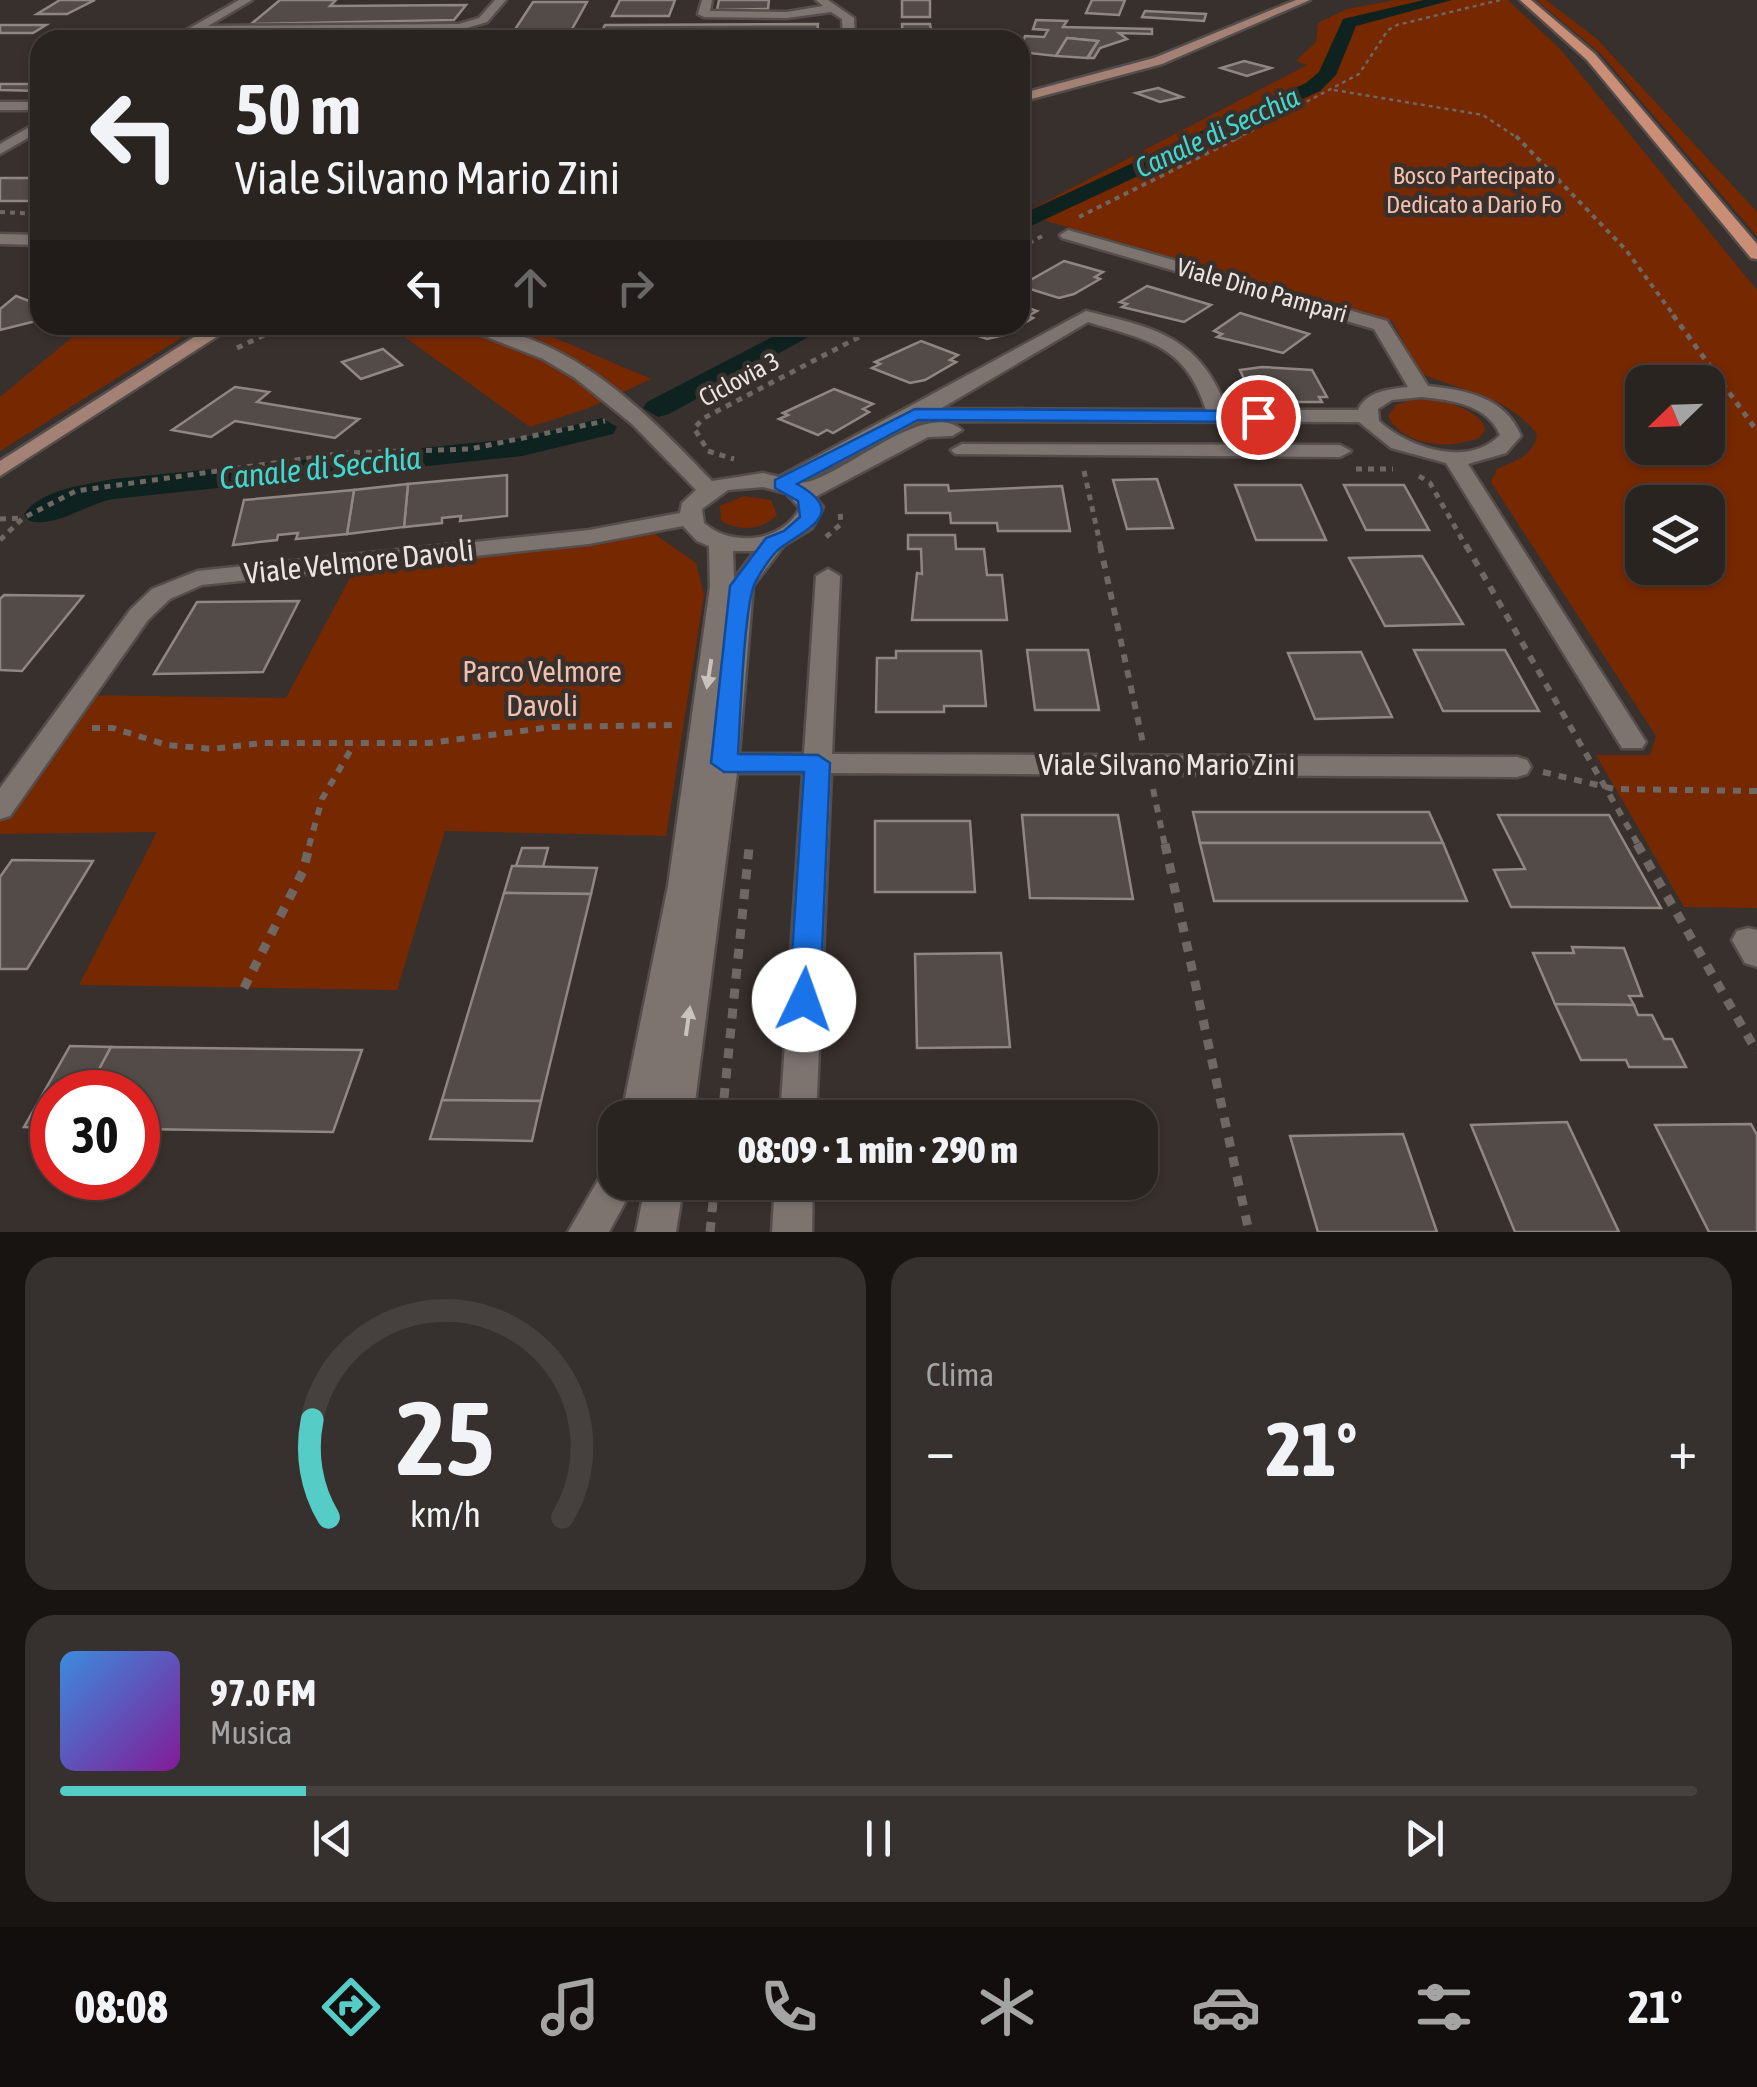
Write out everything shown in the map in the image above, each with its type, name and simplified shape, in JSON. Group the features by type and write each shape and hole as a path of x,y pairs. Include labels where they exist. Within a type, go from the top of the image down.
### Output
{"main road":[{"path":"1030,95 1158,61 1305,0"},
{"path":"1525,0 1591,57 1757,254"},
{"path":"0,470 210,335"}],"street":[{"path":"194,30 247,0"},
{"path":"194,30 460,27 483,20 501,0"},
{"path":"707,0 704,14 787,14 833,8"},
{"path":"820,0 848,18 849,30"},
{"path":"0,106 30,106"},
{"path":"0,150 30,131"},
{"name":"Viale Dino Pampari","path":"1062,230 1381,326 1421,391"},
{"path":"0,239 30,240"},
{"path":"792,489 1086,316 1186,348 1211,387 1219,416"},
{"path":"492,335 559,360 601,388 648,427 709,490"},
{"path":"915,415 1219,416 1371,423 1408,449 1453,458 1493,452 1510,436 1508,426 1474,402 1421,391 1387,395 1368,408 1371,423"},
{"path":"962,450 1192,439 1371,423"},
{"path":"792,489 924,431 1192,439 1343,460"},
{"path":"1453,458 1632,742"},
{"path":"748,480 792,489 812,508 810,519 792,535 774,542 720,542 697,531 689,518 690,508 709,490 748,480"},
{"name":"Viale Velmore Davoli","path":"0,809 139,615 161,594 198,578 589,537 689,518"},
{"path":"676,1100 712,763 722,587 720,542"},
{"path":"642,1100 712,763 742,586 774,542"},
{"path":"799,1100 828,576"},
{"name":"Viale Silvano Mario Zini","path":"712,763 1517,767"},
{"path":"588,1232 607,1200"},
{"path":"656,1232 662,1200"},
{"path":"792,1232 793,1200"}],"path":[{"path":"1030,244 1334,90 1359,74 1388,30 1397,25 1500,0"},
{"path":"1334,90 1483,116 1512,132 1626,250 1757,431"},
{"path":"0,212 30,214"},
{"name":"Ciclovia 3","path":"709,451 694,428 704,418 863,335"},
{"path":"0,540 24,518 76,491 345,453 470,449 616,418"},
{"path":"1343,460 1406,469 1430,484 1757,1052"},
{"path":"1066,468 1100,468"},
{"path":"1084,468 1249,1232"},
{"path":"0,519 24,518"},
{"path":"56,728 113,728 167,745 212,749 262,743 428,744 552,728 683,724"},
{"path":"244,988 304,871 322,799 354,744"},
{"path":"1517,767 1607,788 1757,791"},
{"path":"710,1232 713,1200"}],"green space":[{"name":"Bosco Partecipato Dedicato a Dario Fo","path":"1395,0 1508,0 1560,49 1757,290 1757,908 1684,907 1596,755 1650,755 1656,736 1491,482 1497,469 1523,457 1532,448 1537,434 1525,421 1483,396 1420,373 1392,321 1030,216 1030,210 1307,65 1296,61 1316,42 1318,23 1347,9"},
{"path":"1536,0 1546,0 1597,39 1757,212 1757,236 1600,53"},
{"path":"75,335 186,335 0,451 0,397"},
{"path":"402,335 548,335 651,379 589,408 530,427"},
{"path":"1438,401 1457,406 1475,416 1485,430 1480,437 1456,444 1417,440 1395,426 1388,416 1396,405"},
{"path":"744,496 771,500 777,515 750,528 721,521 720,506"},
{"name":"Parco Velmore Davoli","path":"659,526 656,535 696,563 704,595 666,836 445,831 397,990 79,985 157,832 0,834 0,809 78,695 286,698 352,574"}],"building":[{"path":"60,0 95,0 67,14 37,14"},
{"path":"280,0 336,0 330,6 466,5 454,20 251,24"},
{"path":"620,0 675,0 669,16 612,16"},
{"path":"719,0 769,0 768,9 717,10"},
{"path":"902,0 930,0 930,17 902,17"},
{"path":"1092,0 1125,0 1119,15 1086,13"},
{"path":"533,2 587,2 572,30 515,30"},
{"path":"1145,11 1206,14 1204,21 1142,17"},
{"path":"1036,20 1067,21 1063,27 1152,29 1152,34 1119,33 1127,39 1100,48 1094,58 1088,58 1098,41 1067,38 1056,56 1030,53 1030,36 1044,37 1048,30 1033,29"},
{"path":"818,24 818,30 602,30 605,25"},
{"path":"902,24 930,24 931,30 902,30"},
{"path":"0,25 46,25 30,33 0,33"},
{"path":"1067,38 1098,41 1087,58 1056,56"},
{"path":"1244,61 1271,68 1247,76 1221,68"},
{"path":"0,84 30,84 30,91 0,90"},
{"path":"1158,88 1182,97 1160,102 1136,93"},
{"path":"0,178 30,178 30,201 0,201"},
{"path":"1064,261 1103,272 1095,277 1100,279 1059,298 1030,289 1030,280"},
{"path":"1147,286 1211,305 1184,322 1122,307 1127,304 1120,302"},
{"path":"16,296 30,301 30,322 0,330 0,309"},
{"path":"1240,313 1309,334 1283,353 1217,337 1222,334 1214,331"},
{"path":"921,341 958,355 950,360 956,362 925,380 910,383 872,368 880,364 875,362"},
{"path":"383,349 402,365 361,379 342,362"},
{"path":"1240,370 1312,370 1327,397 1319,397 1322,402 1267,402 1265,397 1252,397"},
{"path":"235,387 269,392 257,402 359,419 335,438 235,421 211,437 172,430"},
{"path":"834,389 873,404 863,409 869,412 833,433 827,430 818,435 779,419 788,415 783,413"},
{"path":"507,475 507,516 460,521 461,516 442,518 442,523 404,527 408,484"},
{"path":"1157,479 1173,528 1127,529 1113,480"},
{"path":"408,484 404,527 347,534 354,490"},
{"path":"905,485 948,485 949,491 1062,486 1070,531 998,531 997,523 951,523 950,513 906,513"},
{"path":"1235,485 1301,485 1326,540 1256,540"},
{"path":"1344,485 1404,485 1429,530 1366,530"},
{"path":"354,490 347,534 296,539 298,533 278,535 277,540 233,545 244,500"},
{"path":"908,535 955,535 956,549 984,549 987,575 1002,575 1007,620 912,620 917,573 922,574 921,549 908,549"},
{"path":"1422,556 1463,624 1385,626 1349,558"},
{"path":"4,595 83,596 22,671 0,670 0,599"},
{"path":"299,601 263,672 154,674 197,602"},
{"path":"1027,650 1088,650 1099,710 1035,710"},
{"path":"1414,650 1505,650 1539,711 1443,711"},
{"path":"896,651 981,651 986,706 944,706 944,712 876,712 877,658 896,658"},
{"path":"1361,652 1392,717 1315,719 1288,653"},
{"path":"1193,812 1429,812 1443,843 1200,843"},
{"path":"1022,815 1118,815 1133,899 1030,898"},
{"path":"1498,815 1609,815 1661,908 1511,907 1494,870 1525,869"},
{"path":"875,821 970,821 975,892 875,892"},
{"path":"1200,843 1443,843 1467,901 1214,901"},
{"path":"522,848 548,848 543,867 516,866"},
{"path":"12,860 93,861 27,969 0,969 0,877"},
{"path":"512,866 597,868 591,894 504,893"},
{"path":"504,893 591,894 541,1101 442,1100"},
{"path":"1572,947 1624,948 1642,996 1629,996 1634,1005 1555,1004 1533,953 1574,953"},
{"path":"1001,953 1010,1047 917,1048 915,954"},
{"path":"1555,1004 1634,1005 1638,1015 1652,1015 1664,1039 1672,1039 1686,1067 1629,1067 1626,1060 1581,1060"},
{"path":"70,1046 111,1047 99,1070 56,1070"},
{"path":"111,1047 362,1050 333,1132 160,1129 160,1070 99,1070"},
{"path":"442,1100 541,1101 532,1141 430,1139"},
{"path":"1567,1122 1619,1232 1515,1232 1471,1125"},
{"path":"1751,1124 1757,1135 1757,1232 1709,1232 1655,1125"},
{"path":"1403,1134 1437,1232 1318,1232 1290,1136"}],"waterway":[{"name":"Canale di Secchia","path":"1030,219 1313,87 1327,75 1349,23 1444,0"},
{"name":"Canale di Secchia","path":"658,408 797,335"},
{"name":"Canale di Secchia","path":"41,514 78,496 113,489 522,447 602,427"}],"route":[{"path":"804,1000 818,763 724,763 742,586 774,542 792,535 810,519 812,508 806,497 782,484 915,415 1258,417"}]}
